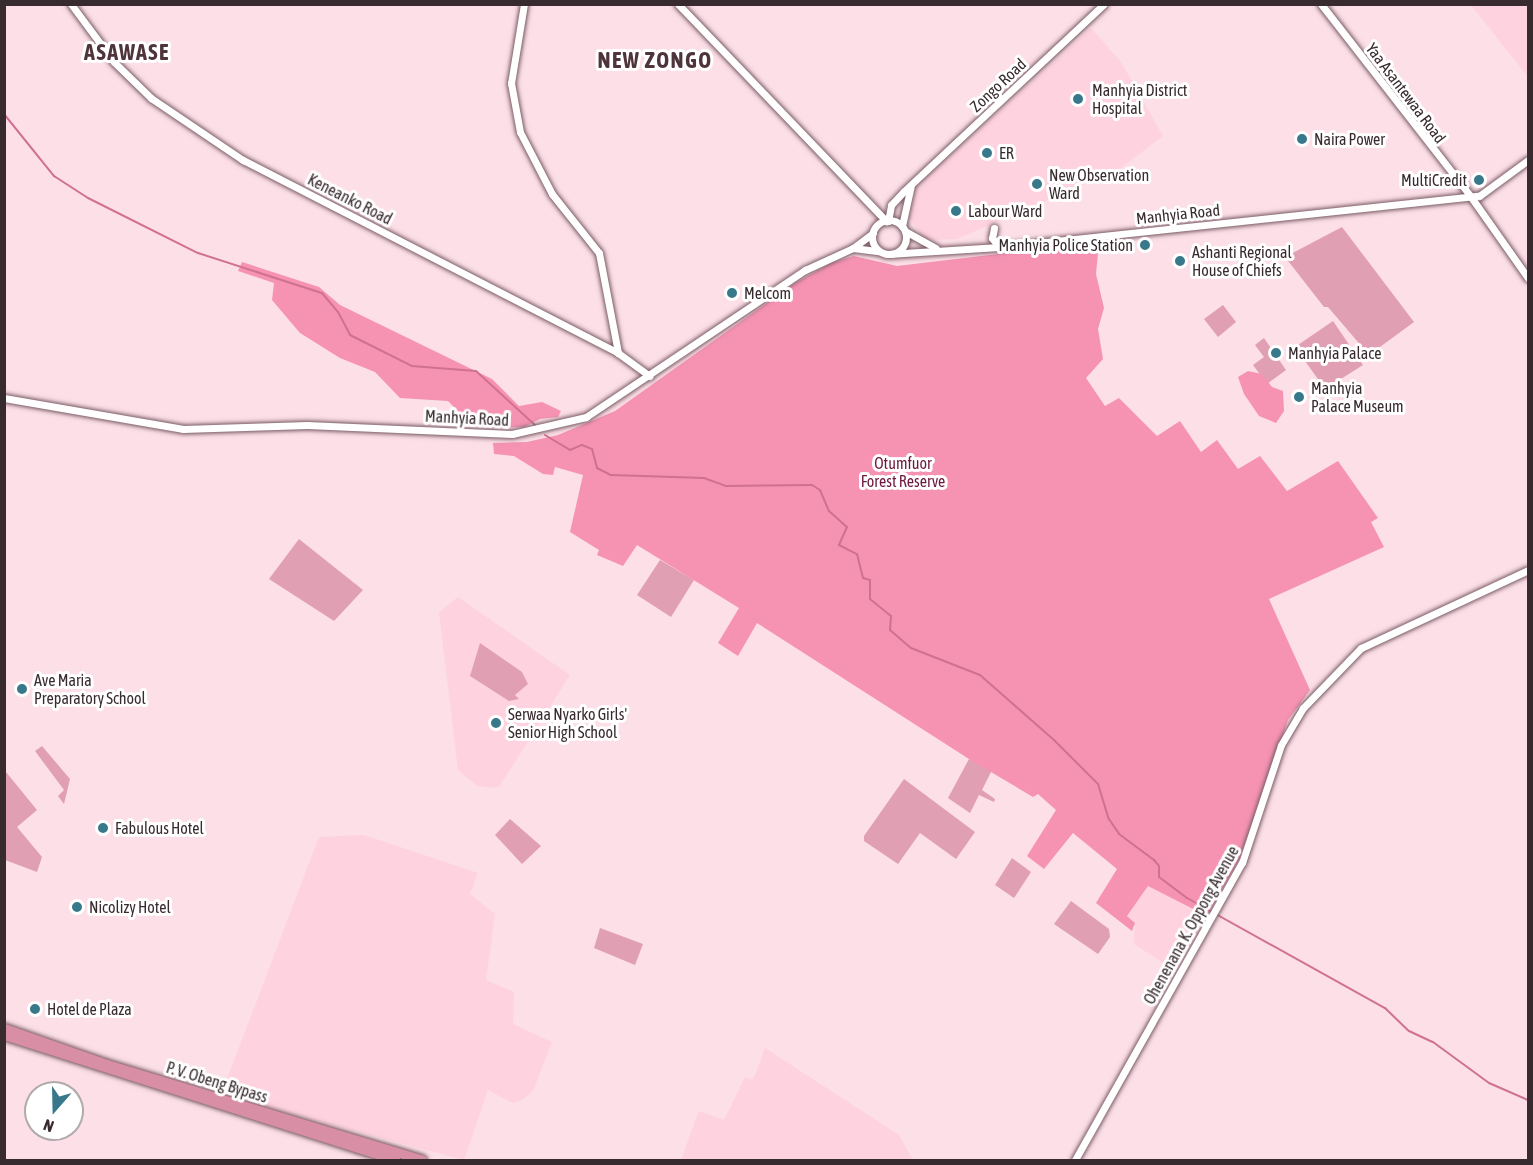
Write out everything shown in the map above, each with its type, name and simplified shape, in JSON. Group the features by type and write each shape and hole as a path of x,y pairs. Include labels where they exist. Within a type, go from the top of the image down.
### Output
{"highway":[{"name":"P. V. Obeng Bypass","path":"4,1028 107,1064 422,1161"},
{"name":"P. V. Obeng Bypass","path":"4,1035 396,1161"}],"street":[{"name":"Keneanko Road","path":"71,4 114,63 151,98 243,160 618,353 650,376"},
{"path":"524,4 511,83 519,132 552,194 599,253 618,353"},
{"path":"678,4 874,211 926,246 944,249"},
{"name":"Zongo Road","path":"887,221 891,205 911,185 1104,4"},
{"name":"Yaa Asantewaa Road","path":"1321,4 1472,197 1528,278"},
{"path":"1472,197 1485,192 1528,160"},
{"path":"853,248 888,254 902,247 911,185"},
{"name":"Manhyia Road","path":"888,254 999,247 1472,197"},
{"path":"874,211 873,243 879,251"},
{"path":"875,229 887,221"},
{"path":"994,228 992,238 999,247"},
{"name":"Manhyia Road","path":"4,398 183,429 307,425 512,434 586,417 805,270 853,248 875,229"},
{"name":"Ohenenana K. Oppong Avenue","path":"1075,1161 1245,857 1286,735 1303,708 1361,648 1528,570"}],"shaded area":[{"path":"1471,5 1528,5 1528,77"},
{"name":"Manhyia District Hospital","path":"1091,28 1121,62 1163,136 1118,170 957,239 925,240 909,217 917,186"},
{"path":"1342,227 1414,322 1369,355 1328,307 1324,307 1285,257"},
{"path":"1223,305 1236,322 1218,337 1204,319"},
{"path":"1333,321 1363,365 1325,389 1295,347"},
{"path":"1264,338 1286,370 1267,384 1253,365 1264,357 1255,345"},
{"path":"299,539 363,590 334,621 269,579"},
{"path":"660,560 694,580 671,617 637,595"},
{"name":"Serwaa Nyarko Girls' Senior High School","path":"458,597 570,675 499,787 477,786 458,770 439,612"},
{"path":"480,643 522,672 528,684 515,695 519,699 509,701 470,676"},
{"path":"42,746 70,779 64,804 58,796 64,790 35,751"},
{"path":"969,759 992,770 982,790 995,799 994,802 979,795 970,813 948,798"},
{"path":"6,772 37,810 17,827 42,857 37,872 5,860"},
{"path":"904,779 975,832 956,859 920,833 898,864 864,841 864,836"},
{"path":"510,819 541,846 522,864 495,835"},
{"path":"364,835 478,873 470,894 495,914 486,980 514,992 513,1024 552,1042 533,1091 522,1100 513,1103 488,1090 464,1160 221,1095 319,837"},
{"path":"1012,858 1031,872 1014,898 995,885"},
{"path":"1148,885 1207,916 1176,971 1134,944 1135,923 1127,916"},
{"path":"1071,901 1109,929 1110,937 1098,954 1054,924"},
{"path":"600,928 643,944 635,965 594,948"},
{"path":"765,1048 899,1135 913,1160 681,1160 699,1111 724,1120 745,1077 752,1080 756,1073"}],"green space":[{"name":"Otumfuor Forest Reserve","path":"1099,242 1096,274 1104,308 1098,329 1103,359 1086,378 1105,406 1119,398 1157,436 1180,421 1201,452 1217,440 1238,469 1260,456 1287,491 1338,461 1378,518 1371,522 1384,547 1269,599 1310,690 1288,720 1240,858 1207,916 1148,886 1127,916 1135,923 1132,931 1096,903 1117,869 1073,833 1044,869 1027,856 1056,810 1038,794 1033,797 969,759 757,623 738,656 718,643 739,608 637,545 623,566 597,555 599,550 570,532 583,475 555,467 553,475 543,474 514,456 494,454 493,443 527,442 558,435 615,411 795,283 831,263 854,256 897,266"},
{"path":"242,262 319,287 340,305 492,379 519,406 542,402 561,411 558,417 540,419 524,427 494,428 467,420 448,401 400,398 375,372 340,358 300,333 272,300 274,283 238,271"},
{"path":"1248,371 1262,374 1272,387 1283,391 1284,411 1276,423 1259,416 1244,394 1238,377"}],"waterway":[{"path":"4,114 54,176 88,198 198,253 322,293 338,312 350,335 412,366 476,371 535,425"},
{"path":"545,435 570,450 582,445 592,449 597,468 611,475 704,478 726,486 812,485 820,490 829,511 847,527 839,545 857,554 863,578 870,580 870,599 891,616 890,630 911,648 980,675 1055,741 1098,784 1109,819 1119,834 1154,860 1159,866 1159,877 1187,898 1385,1008 1409,1031 1433,1042 1489,1083 1528,1100"}],"place":[{"name":"Manhyia District Hospital","path":"1078,99"},
{"name":"Naira Power","path":"1302,139"},
{"name":"ER","path":"987,153"},
{"name":"MultiCredit","path":"1479,180"},
{"name":"New Observation Ward","path":"1037,184"},
{"name":"Labour Ward","path":"956,211"},
{"name":"Manhyia Police Station","path":"1145,245"},
{"name":"Ashanti Regional House of Chiefs","path":"1180,261"},
{"name":"Melcom","path":"732,293"},
{"name":"Manhyia Palace","path":"1276,353"},
{"name":"Manhyia Palace Museum","path":"1299,397"},
{"name":"Ave Maria Preparatory School","path":"22,689"},
{"name":"Serwaa Nyarko Girls' Senior High School","path":"496,723"},
{"name":"Fabulous Hotel","path":"103,828"},
{"name":"Nicolizy Hotel","path":"77,907"},
{"name":"Hotel de Plaza","path":"35,1009"}],"district":[{"name":"ASAWASE","path":"127,53"},
{"name":"NEW ZONGO","path":"655,61"}]}
